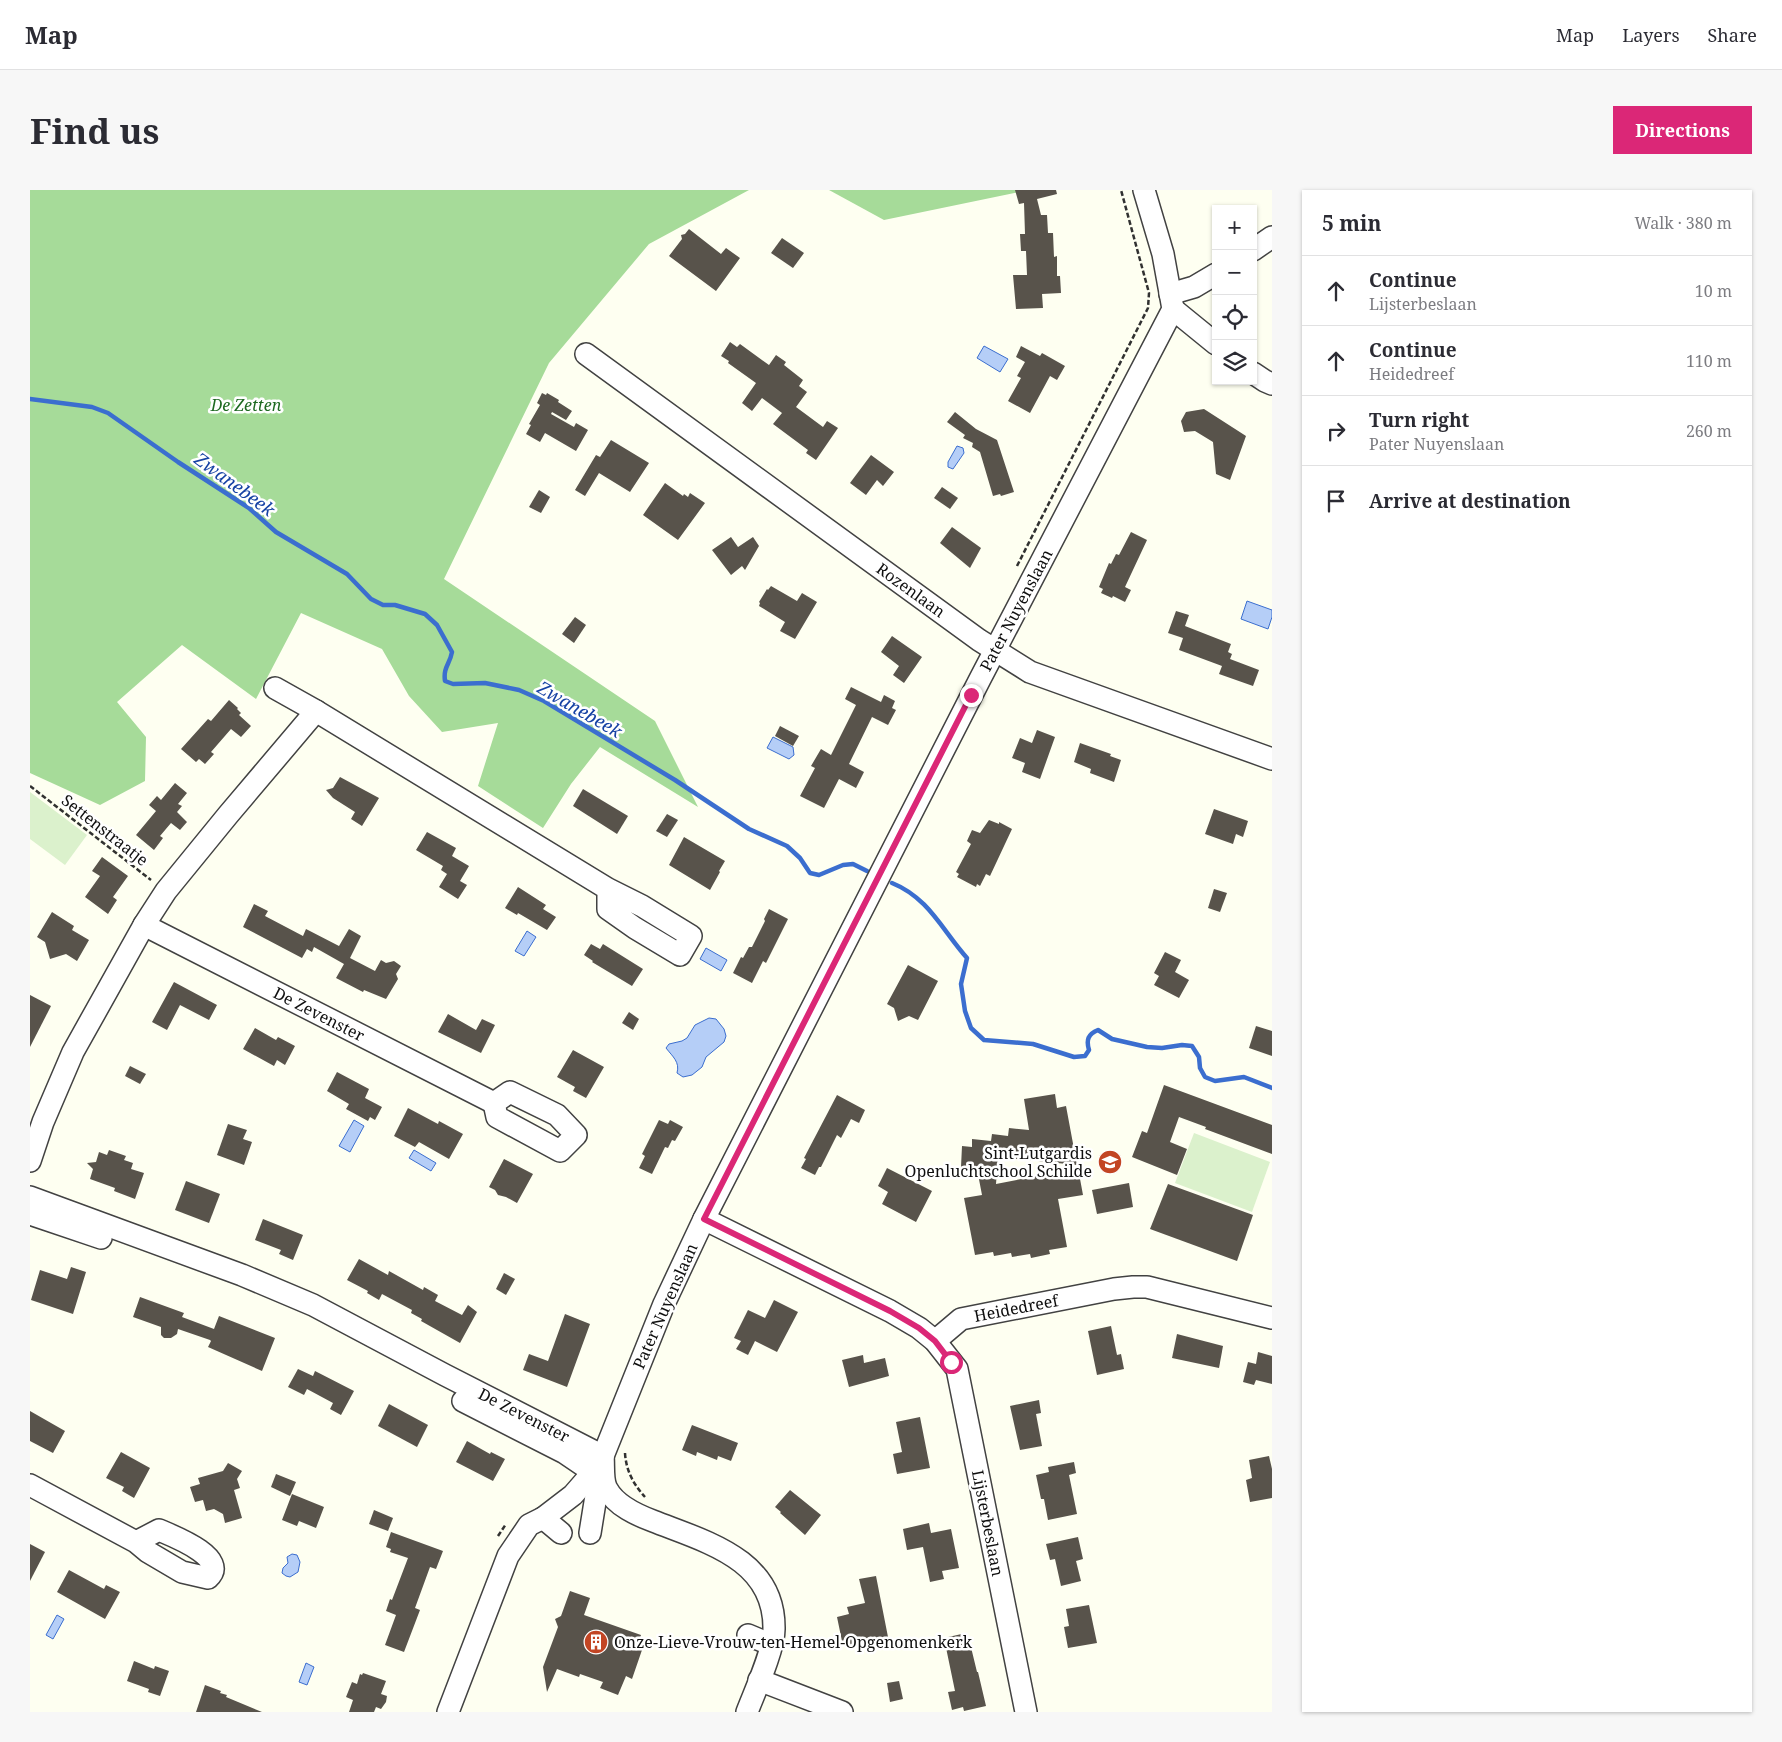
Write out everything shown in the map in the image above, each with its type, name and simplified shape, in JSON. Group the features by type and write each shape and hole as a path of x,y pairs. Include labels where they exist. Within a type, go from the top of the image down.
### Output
{"street":[{"path":"1144,190 1163,254 1171,301 1212,340"},
{"path":"1257,247 1272,237"},
{"path":"1171,301 1212,276"},
{"name":"Pater Nuyenslaan","path":"448,1712 508,1556 529,1526 543,1518 573,1494 598,1464 664,1304 704,1219 1171,301"},
{"name":"Rozenlaan","path":"586,354 994,651 1030,672 1272,759"},
{"path":"1257,376 1272,384"},
{"path":"275,688 608,889"},
{"path":"30,1161 43,1122 73,1052 144,925 166,891 316,711"},
{"name":"De Zevenster","path":"144,925 494,1103"},
{"name":"De Zevenster","path":"30,1197 169,1255"},
{"name":"De Zevenster","path":"30,1214 242,1275 598,1464"},
{"path":"704,1219 890,1311 919,1328 935,1341"},
{"name":"Heidedreef","path":"935,1341 961,1319 1114,1289 1133,1287 1147,1287 1272,1318"},
{"name":"Lijsterbeslaan","path":"935,1341 957,1369 1026,1712"},
{"path":"590,1533 598,1464"},
{"name":"Pater Nuyenslaan","path":"598,1464 606,1488 614,1499 637,1515 713,1545 736,1557 750,1568 768,1596 773,1610 774,1630 772,1645 747,1712"},
{"path":"30,1485 136,1542"},
{"path":"543,1518 561,1533"},
{"path":"748,1635 772,1645"},
{"path":"759,1680 842,1712"}],"path":[{"path":"1014,572 1148,308 1149,293 1121,190"},
{"name":"Settenstraatje","path":"30,786 166,891"}],"green space":[{"name":"De Zetten","path":"30,190 749,190 649,244 549,363 444,579 655,721 698,807 600,747 571,784 543,828 478,786 498,723 442,732 409,696 382,649 301,613 256,699 182,645 117,702 146,737 145,781 100,805 30,773"},
{"path":"829,190 1029,190 884,220"},
{"path":"30,792 87,835 65,865 30,839"},
{"path":"1194,1133 1270,1162 1252,1212 1175,1183"}],"water":[{"path":"984,346 1008,359 1000,372 977,358"},
{"path":"957,446 963,448 964,453 953,469 948,467 948,462"},
{"path":"1247,601 1272,610 1268,629 1241,619"},
{"path":"773,737 793,747 794,755 789,759 767,748"},
{"path":"527,931 536,937 524,956 515,951"},
{"path":"706,948 727,960 721,971 700,959"},
{"path":"709,1018 716,1019 724,1029 726,1036 724,1042 706,1057 702,1067 692,1075 683,1077 677,1073 677,1063 666,1048 669,1044 687,1038 695,1025"},
{"path":"354,1120 364,1126 350,1152 339,1146"},
{"path":"414,1150 436,1163 431,1171 409,1158"},
{"path":"292,1554 297,1555 300,1562 298,1572 290,1577 282,1573 283,1568 288,1563 287,1557"},
{"path":"57,1615 64,1619 53,1639 46,1635"},
{"path":"306,1663 314,1667 307,1685 299,1682"}],"building":[{"path":"1015,190 1056,190 1057,194 1037,199 1041,215 1047,215 1048,233 1053,233 1054,257 1057,256 1057,276 1060,276 1061,293 1042,294 1043,308 1016,309 1013,275 1027,275 1026,251 1021,251 1020,234 1025,234 1024,203 1019,204"},
{"path":"689,229 721,254 726,248 740,258 716,291 669,256 682,239 681,235 685,234"},
{"path":"782,238 804,253 793,268 771,253"},
{"path":"730,342 737,347 740,344 769,365 776,355 786,362 784,365 803,380 799,386 807,392 796,407 823,427 827,421 838,428 816,460 806,453 808,450 773,424 782,413 762,398 752,411 742,403 756,383 721,356"},
{"path":"1021,346 1040,356 1042,353 1065,366 1057,380 1050,376 1030,413 1008,401 1021,378 1017,376 1025,362 1016,357"},
{"path":"542,393 546,395 547,393 559,400 558,402 572,411 566,420 552,412 551,414 574,427 576,423 588,430 576,451 545,433 540,442 526,434 531,425 529,424 540,405 537,403"},
{"path":"1204,409 1246,436 1230,480 1216,474 1213,442 1195,431 1184,432 1181,421 1186,412"},
{"path":"955,412 976,429 997,440 1014,492 993,496 980,452 972,447 973,443 963,438 965,435 947,422"},
{"path":"611,440 649,463 630,492 599,473 585,496 575,490 596,455 600,457"},
{"path":"871,455 894,472 883,486 877,480 866,495 850,483"},
{"path":"665,483 683,496 684,494 688,497 690,493 705,503 678,540 643,515"},
{"path":"942,487 958,498 950,509 934,498"},
{"path":"539,490 550,497 541,513 529,507"},
{"path":"952,527 981,548 970,568 940,543"},
{"path":"1131,532 1147,540 1125,587 1131,590 1125,602 1101,593 1103,589 1099,587 1109,563 1111,564 1116,554 1119,555"},
{"path":"731,537 738,547 753,537 759,546 745,570 742,566 731,575 712,550"},
{"path":"771,586 797,601 802,593 817,602 795,639 780,631 785,622 759,606 759,602"},
{"path":"1176,611 1189,615 1185,626 1231,644 1228,652 1232,654 1230,659 1259,670 1253,686 1219,674 1222,666 1179,650 1183,638 1168,633"},
{"path":"575,617 586,625 574,643 562,634"},
{"path":"892,636 922,657 904,683 893,675 899,666 881,652"},
{"path":"851,687 881,702 884,695 895,701 892,708 896,710 888,725 872,717 849,764 864,772 856,788 839,779 824,808 800,796 815,768 811,766 821,749 831,755 856,705 845,699"},
{"path":"229,700 238,708 241,713 239,715 251,726 241,737 231,729 211,752 214,754 205,764 199,759 196,762 181,749 208,719 211,721"},
{"path":"780,726 799,736 793,746 775,736"},
{"path":"1037,730 1055,737 1040,779 1022,772 1025,763 1012,758 1020,738 1032,743"},
{"path":"1080,743 1111,754 1110,756 1121,760 1114,782 1090,773 1091,769 1074,762"},
{"path":"340,777 379,798 362,826 351,819 355,812 333,798 326,790 333,788"},
{"path":"175,783 187,793 178,804 182,806 177,812 187,822 180,830 171,823 160,836 163,838 154,850 136,835 156,811 149,805 157,796 161,800"},
{"path":"583,789 628,816 617,834 573,806"},
{"path":"1214,809 1248,821 1243,837 1236,834 1233,844 1205,834"},
{"path":"667,814 678,820 667,837 656,831"},
{"path":"989,820 999,824 999,822 1012,829 990,876 986,874 980,886 977,884 976,887 957,877 959,874 956,872 971,844 967,841 972,830 980,833"},
{"path":"427,832 456,848 452,856 469,866 460,881 467,885 458,899 439,887 447,874 441,870 443,866 416,850"},
{"path":"684,837 725,861 710,890 669,865"},
{"path":"102,857 128,876 113,897 117,900 108,914 85,897 100,876 92,871"},
{"path":"518,887 546,905 543,909 556,917 547,930 518,913 517,915 505,908"},
{"path":"1214,889 1227,893 1220,912 1208,908"},
{"path":"254,904 268,911 265,916 303,936 306,929 339,946 349,929 361,936 350,958 375,971 381,960 386,963 394,961 401,966 396,974 398,979 386,999 364,990 363,992 336,978 344,964 314,947 312,952 307,949 302,958 243,927"},
{"path":"769,909 788,919 766,963 763,961 752,983 733,973 741,957 743,958 749,947 752,947"},
{"path":"52,912 74,926 72,930 89,940 77,961 66,954 50,959 45,942 37,937"},
{"path":"591,944 600,949 603,944 643,969 632,986 592,962 584,955"},
{"path":"1165,952 1181,960 1175,972 1189,980 1179,998 1154,985 1159,976 1154,973"},
{"path":"908,965 938,981 918,1020 909,1016 898,1021 894,1008 887,1004"},
{"path":"174,982 217,1005 209,1020 180,1005 167,1030 152,1022"},
{"path":"30,995 51,1006 30,1047"},
{"path":"629,1012 639,1019 633,1030 622,1023"},
{"path":"448,1014 476,1030 482,1019 495,1025 481,1053 438,1032"},
{"path":"1256,1026 1272,1031 1272,1056 1249,1048"},
{"path":"255,1028 276,1040 278,1037 295,1046 285,1065 277,1060 274,1066 243,1049"},
{"path":"573,1050 604,1067 586,1098 573,1091 575,1087 557,1077"},
{"path":"130,1066 146,1074 140,1084 125,1076"},
{"path":"337,1072 369,1089 365,1098 382,1107 375,1120 370,1117 368,1121 346,1109 349,1104 327,1091"},
{"path":"1164,1085 1272,1125 1272,1154 1205,1129 1206,1127 1179,1117 1170,1142 1187,1149 1177,1175 1132,1157 1142,1131 1147,1133"},
{"path":"1055,1094 1057,1108 1066,1106 1077,1165 998,1157 996,1184 1078,1168 1083,1195 1058,1199 1067,1247 1049,1250 1050,1254 1031,1258 1030,1254 1012,1257 1011,1253 994,1256 993,1252 975,1255 964,1198 982,1195 977,1169 961,1167 962,1146 972,1147 972,1139 991,1141 992,1134 1008,1136 1009,1128 1029,1130 1024,1099"},
{"path":"837,1095 865,1110 859,1123 851,1119 841,1138 837,1135 815,1175 801,1168 806,1159 804,1158"},
{"path":"408,1108 438,1124 439,1121 463,1134 449,1159 419,1142 415,1147 394,1136"},
{"path":"659,1120 668,1124 670,1120 683,1127 675,1141 672,1140 668,1148 665,1147 652,1174 639,1168 645,1156 642,1154"},
{"path":"228,1124 247,1130 243,1139 252,1142 244,1165 217,1155"},
{"path":"109,1150 126,1156 124,1160 133,1163 131,1169 144,1173 135,1199 114,1191 115,1188 90,1179 93,1169 87,1163 96,1162 99,1152 107,1155"},
{"path":"504,1159 533,1174 517,1203 498,1195 495,1190 489,1187"},
{"path":"887,1168 932,1191 916,1222 882,1204 888,1192 878,1186"},
{"path":"186,1181 220,1194 209,1223 175,1210"},
{"path":"1129,1183 1133,1207 1097,1214 1092,1190"},
{"path":"1168,1184 1253,1215 1237,1261 1150,1229"},
{"path":"263,1219 303,1235 293,1260 279,1254 281,1250 255,1240"},
{"path":"359,1259 388,1275 389,1271 423,1290 424,1287 438,1295 435,1301 462,1315 468,1305 477,1312 460,1343 421,1321 422,1319 411,1313 412,1310 382,1294 379,1300 367,1293 368,1291 347,1280"},
{"path":"71,1267 86,1272 73,1314 31,1300 40,1270 67,1279"},
{"path":"504,1273 515,1279 506,1295 496,1289"},
{"path":"140,1297 184,1313 182,1317 214,1329 219,1316 275,1338 262,1371 208,1347 210,1340 178,1329 177,1334 171,1338 164,1338 161,1335 161,1327 133,1317"},
{"path":"774,1300 798,1312 777,1352 755,1341 748,1355 736,1349 741,1341 734,1338 748,1310 765,1318"},
{"path":"565,1314 590,1324 567,1387 523,1370 529,1354 548,1361"},
{"path":"1111,1326 1117,1355 1121,1354 1124,1369 1097,1375 1088,1331"},
{"path":"1177,1334 1223,1346 1219,1368 1172,1358"},
{"path":"1258,1352 1272,1356 1272,1384 1256,1380 1254,1385 1243,1382 1248,1362 1256,1364"},
{"path":"863,1355 864,1363 885,1358 889,1376 849,1387 842,1360"},
{"path":"298,1369 313,1376 315,1371 354,1391 341,1415 330,1409 333,1403 307,1389 304,1395 288,1387"},
{"path":"1039,1400 1041,1413 1036,1414 1042,1446 1020,1450 1010,1406"},
{"path":"389,1404 428,1425 417,1447 378,1426"},
{"path":"30,1411 65,1431 53,1453 30,1441"},
{"path":"920,1417 930,1468 897,1474 893,1454 902,1452 896,1422"},
{"path":"692,1425 738,1443 731,1461 718,1456 717,1460 697,1452 696,1456 682,1450"},
{"path":"467,1441 490,1454 491,1452 505,1459 493,1481 456,1462"},
{"path":"121,1452 150,1468 134,1498 122,1491 124,1487 106,1478"},
{"path":"1269,1456 1272,1469 1272,1498 1250,1502 1246,1480 1252,1478 1249,1460"},
{"path":"1074,1462 1076,1473 1069,1475 1077,1514 1048,1520 1044,1499 1041,1499 1036,1475 1049,1472 1048,1467"},
{"path":"228,1463 242,1471 237,1479 240,1488 234,1490 242,1518 225,1523 223,1514 214,1509 206,1511 203,1500 195,1502 190,1487 200,1484 198,1478 223,1471"},
{"path":"276,1474 296,1482 290,1496 271,1487"},
{"path":"790,1490 821,1515 805,1535 775,1507"},
{"path":"292,1494 324,1507 316,1528 299,1521 297,1526 282,1520"},
{"path":"374,1510 393,1518 388,1531 369,1524"},
{"path":"929,1523 931,1533 951,1529 959,1568 942,1571 944,1579 930,1582 923,1547 907,1550 903,1529"},
{"path":"391,1532 443,1551 436,1569 430,1567 415,1608 420,1610 404,1652 385,1645 396,1615 386,1611 408,1558 390,1552 391,1549 386,1547"},
{"path":"1078,1537 1083,1559 1076,1561 1081,1581 1061,1586 1055,1559 1050,1560 1046,1544"},
{"path":"30,1544 45,1552 30,1581"},
{"path":"69,1570 104,1589 106,1585 120,1592 105,1619 57,1592"},
{"path":"876,1576 888,1637 843,1646 837,1617 849,1614 847,1607 865,1603 859,1579"},
{"name":"Onze-Lieve-Vrouw-ten-Hemel-Opgenomenkerk","path":"570,1591 590,1598 584,1615 641,1635 637,1648 642,1650 632,1679 626,1676 618,1695 600,1688 603,1682 580,1674 579,1677 557,1669 547,1692 543,1667 558,1627 555,1619 561,1616"},
{"path":"1089,1605 1097,1643 1068,1648 1064,1627 1069,1626 1066,1609"},
{"path":"966,1633 986,1706 964,1711 963,1707 952,1710 948,1692 955,1691 944,1638"},
{"path":"134,1661 154,1669 155,1666 169,1671 160,1696 148,1692 149,1689 127,1681"},
{"path":"363,1673 386,1681 381,1694 387,1696 386,1702 381,1709 376,1707 374,1712 349,1712 353,1700 346,1697 352,1682 357,1684 360,1674 362,1675"},
{"path":"899,1681 903,1699 890,1702 887,1683"},
{"path":"205,1685 221,1691 220,1693 227,1695 226,1697 262,1712 196,1712"}],"waterway":[{"name":"Zwanebeek","path":"30,399 92,407 108,413 178,462 249,508 276,532 347,574 371,599 383,605 395,605 425,614 437,625 452,652 445,672 445,681 453,684 485,683 519,690 544,701 675,780 749,829 787,846 800,858 810,873 819,875 843,865 853,864 867,871"},
{"name":"Zwanebeek","path":"892,883 916,897 934,916 967,958 961,984 965,1011 971,1028 984,1040 1033,1044 1074,1057 1085,1056 1089,1050 1089,1038 1092,1033 1098,1030 1112,1039 1147,1047 1192,1046 1199,1057 1200,1068 1205,1077 1215,1081 1244,1077 1272,1088"}],"place":[{"name":"Sint-Lutgardis Openluchtschool Schilde","path":"1110,1162"},
{"name":"Onze-Lieve-Vrouw-ten-Hemel-Opgenomenkerk","path":"596,1642"}],"route":[{"path":"951,1362 935,1341 919,1328 890,1311 704,1219 971,695"}]}
